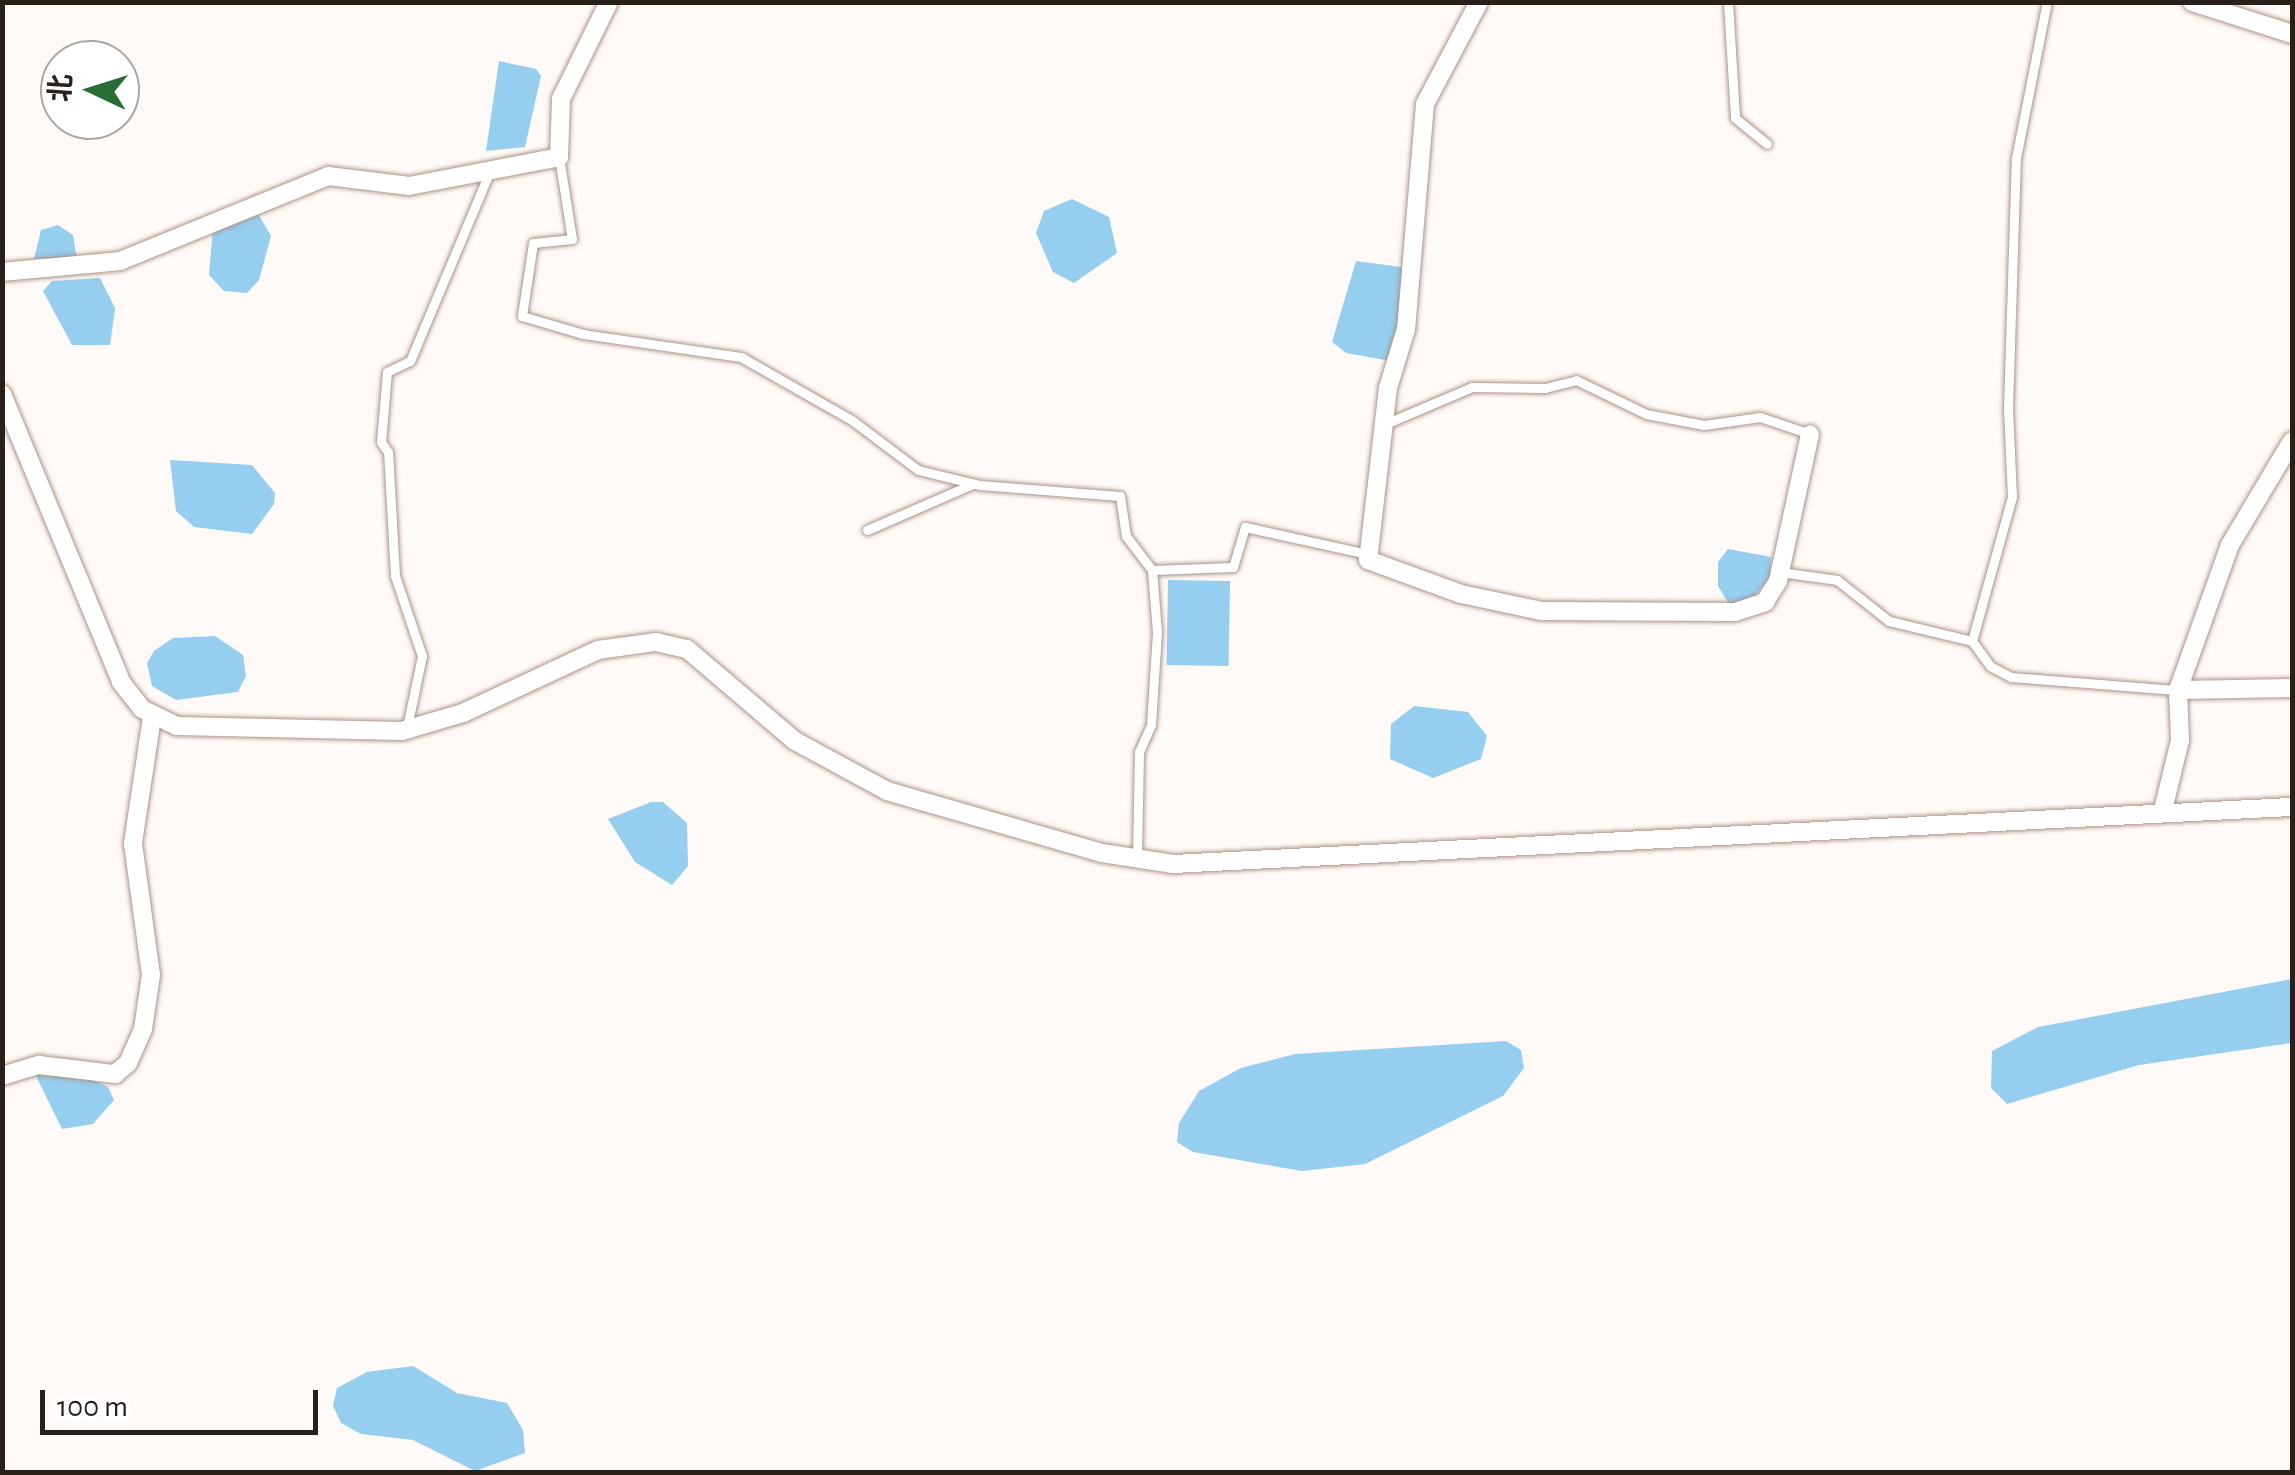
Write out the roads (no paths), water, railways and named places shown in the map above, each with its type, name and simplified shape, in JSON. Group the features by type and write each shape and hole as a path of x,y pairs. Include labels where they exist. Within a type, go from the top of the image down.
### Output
{"street":[{"path":"2,272 120,261 328,176 401,186 488,175 559,157 561,99 610,2"},
{"path":"1479,2 1425,104 1406,329 1383,425 1368,560 1461,594 1569,614 1735,612 1765,602 1780,572 1810,434"},
{"path":"2192,2 2292,34"},
{"path":"2,394 121,682 152,716 190,727 406,730 463,713 612,646 672,645 687,650 794,741 863,780 950,812 1137,860 1232,864 2163,810 2292,806"},
{"path":"2163,810 2180,740 2178,690 2230,545 2292,440"},
{"path":"2178,690 2292,688"},
{"path":"2,1076 39,1064 114,1074 128,1063 143,1029 150,975 133,842 152,716"}],"lane":[{"path":"1728,2 1735,118 1767,144"},
{"path":"1972,641 2012,496 2008,409 2016,158 2046,2"},
{"path":"559,157 572,239 533,243 522,316 583,334 741,357 853,421 918,470 973,484 1120,496 1126,536 1152,570 1157,632 1151,726 1139,752 1137,860"},
{"path":"406,730 422,656 395,576 388,452 381,442 387,372 410,360 488,175"},
{"path":"1383,425 1472,387 1545,388 1576,380 1646,414 1704,425 1760,418 1810,434"},
{"path":"867,530 973,484"},
{"path":"1152,570 1233,567 1245,527 1368,554"},
{"path":"1780,572 1838,580 1889,621 1972,641 1990,666 2011,677 2178,690"}],"water":[{"path":"499,61 536,69 541,76 525,147 486,151"},
{"path":"1072,199 1109,217 1117,253 1074,283 1053,272 1036,233 1044,211"},
{"path":"257,212 271,236 259,280 247,293 224,291 209,275 213,227"},
{"path":"58,225 73,235 77,260 34,259 41,230"},
{"path":"1356,261 1408,268 1391,361 1346,353 1332,342"},
{"path":"100,278 115,308 110,345 72,345 43,291 52,281"},
{"path":"170,460 252,465 275,493 274,504 252,534 194,527 176,511"},
{"path":"1728,549 1771,557 1770,577 1750,602 1730,606 1718,586 1718,562"},
{"path":"1168,580 1230,581 1229,666 1167,665"},
{"path":"215,636 243,655 246,676 238,692 176,700 152,686 147,663 154,651 173,638"},
{"path":"1414,706 1468,712 1487,736 1481,759 1433,778 1390,759 1391,724"},
{"path":"651,802 663,802 687,823 688,866 672,885 635,862 608,819"},
{"path":"2292,979 2292,1043 2139,1065 2007,1104 1991,1088 1992,1051 2038,1027"},
{"path":"1506,1041 1521,1050 1524,1068 1503,1096 1365,1164 1302,1171 1193,1152 1177,1142 1179,1123 1199,1091 1241,1068 1295,1054"},
{"path":"35,1074 91,1079 108,1087 114,1100 93,1124 62,1129"},
{"path":"413,1366 457,1393 507,1403 523,1430 525,1453 475,1471 413,1440 361,1434 341,1423 333,1406 337,1388 367,1372"}]}
